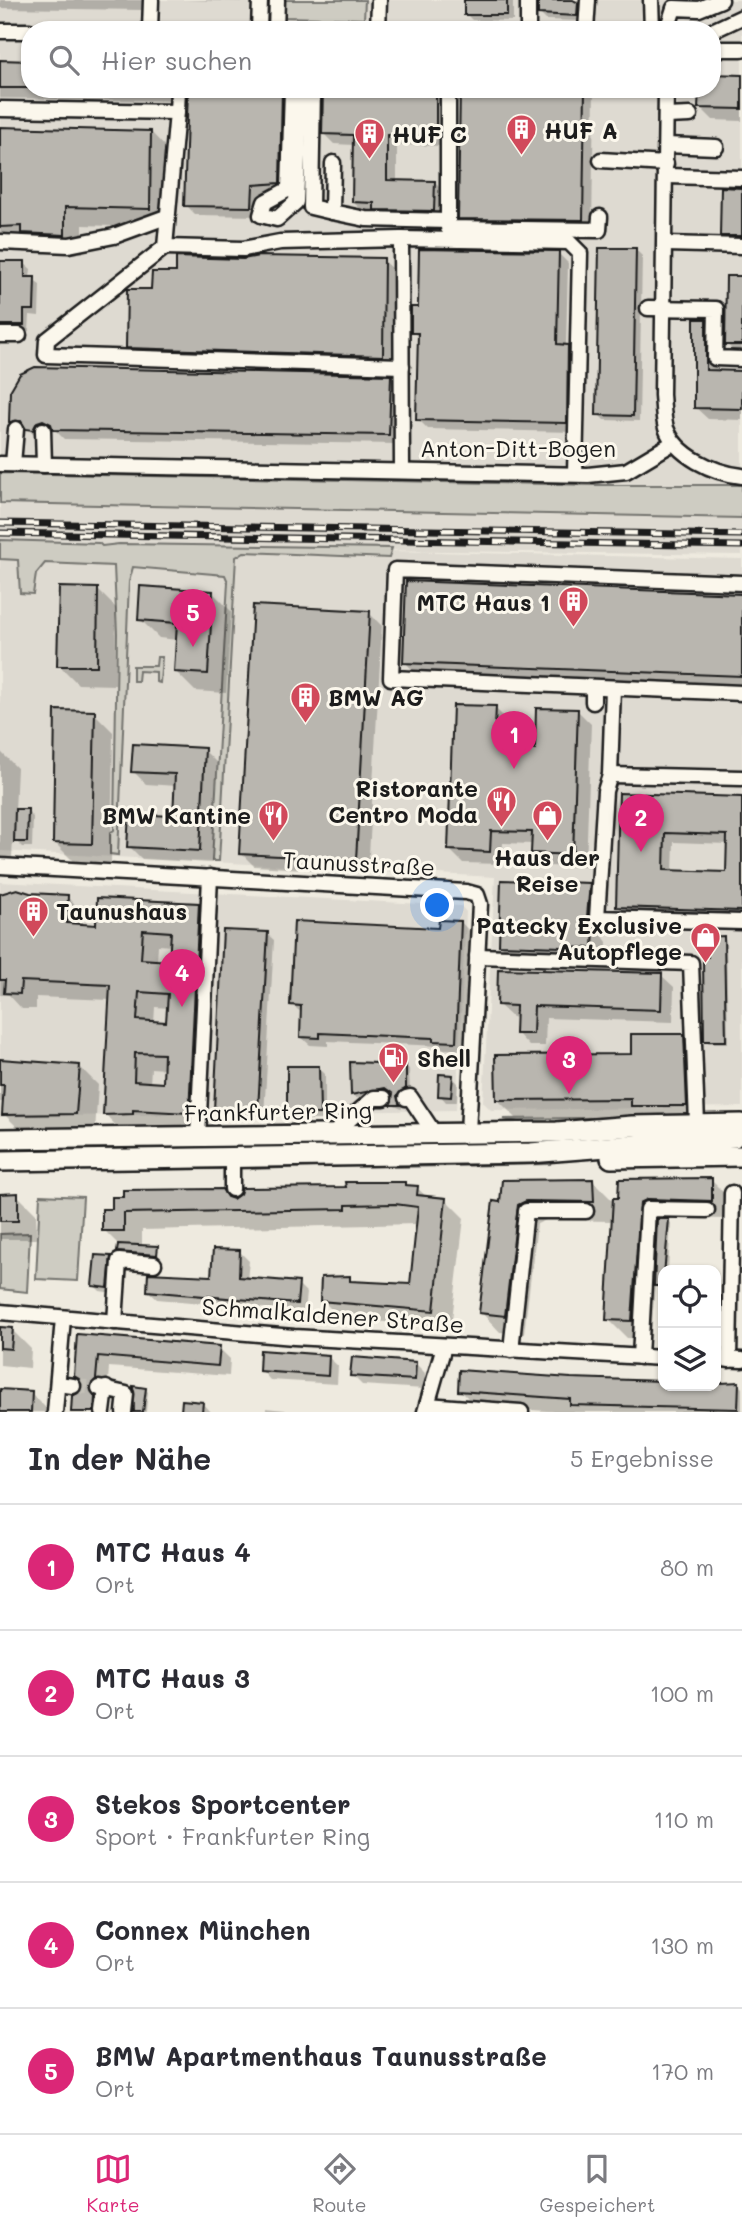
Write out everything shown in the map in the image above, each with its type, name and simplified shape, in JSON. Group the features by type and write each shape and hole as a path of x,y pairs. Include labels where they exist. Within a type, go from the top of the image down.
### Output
{"main road":[{"name":"Frankfurter Ring","path":"0,1139 557,1132 696,1124 739,1133"},
{"name":"Frankfurter Ring","path":"557,1132 584,1136 739,1133"},
{"name":"Frankfurter Ring","path":"0,1161 530,1153 739,1133"},
{"name":"Frankfurter Ring","path":"530,1153 557,1157 742,1156"}],"street":[{"path":"150,21 151,0"},
{"path":"259,21 260,0"},
{"path":"276,21 277,0"},
{"path":"378,21 379,0"},
{"path":"528,0 528,21"},
{"path":"587,21 588,0"},
{"path":"652,0 652,21"},
{"path":"670,21 674,8 699,9 721,0"},
{"path":"721,27 742,17"},
{"path":"0,31 21,31"},
{"path":"721,49 742,49"},
{"path":"165,247 178,98"},
{"path":"292,98 289,189 265,202 261,215 277,219 296,202 301,98"},
{"path":"313,98 311,207 366,219 448,221"},
{"path":"448,98 448,228 599,230 600,217"},
{"path":"666,98 662,395 665,426 673,443 706,465 742,476"},
{"path":"0,109 177,112"},
{"path":"666,116 690,115"},
{"path":"666,145 716,147"},
{"path":"601,160 742,178"},
{"path":"332,212 333,163"},
{"path":"0,242 69,245 114,236 166,217"},
{"path":"401,239 402,471"},
{"path":"402,366 46,355 47,340 165,247 243,249 280,242 401,239 569,242 580,253 575,474"},
{"path":"666,244 742,246"},
{"path":"648,308 716,309 715,358 742,359"},
{"path":"0,335 19,335"},
{"path":"12,464 20,429"},
{"path":"43,430 44,465"},
{"name":"Anton-Ditt-Bogen","path":"12,464 575,474 626,471 673,443"},
{"path":"742,583 395,570 391,680 593,695 613,688 742,693"},
{"path":"613,688 610,775 605,791 597,918 742,922"},
{"path":"610,775 742,778"},
{"name":"Taunusstraße","path":"0,866 466,892 477,895 480,904 468,1132"},
{"path":"198,1137 210,877"},
{"path":"477,956 691,963 696,1124"},
{"path":"406,1098 410,1097 434,1133"},
{"path":"332,1135 374,1098 384,1098"},
{"path":"232,1157 232,1189"},
{"path":"729,1360 732,1193"},
{"path":"640,1357 648,1209 707,1210"},
{"path":"511,1350 526,1211 586,1211"},
{"path":"115,1322 119,1261 154,1264"},
{"name":"Schmalkaldener Straße","path":"0,1312 444,1346 658,1358"},
{"path":"55,1412 63,1318"},
{"path":"444,1346 426,1408 521,1412"},
{"path":"58,1384 73,1386"},
{"path":"103,1412 102,1388 126,1394 124,1412"}],"shaded area":[{"path":"0,0 742,0 742,555 0,545"},
{"path":"283,0 365,0 364,19 282,17"},
{"path":"0,473 596,485 742,485 742,518 0,503"},
{"path":"0,540 99,543 102,546 119,544 392,548 389,558 244,552 236,557 219,861 212,861 228,582 225,575 133,567 129,582 118,855 110,854 110,833 114,830 117,633 114,566 45,563 36,574 33,594 20,593 18,560 0,559"},
{"path":"0,548 390,551 742,559 742,1107 491,1110 483,1102 495,877 0,851"},
{"path":"157,657 162,657 160,683 156,682 156,672 139,671 138,681 133,681 133,666 156,666"},
{"path":"0,882 461,906 466,912 456,1110 0,1117"},
{"path":"666,1117 563,1125 503,1119"},
{"path":"568,1143 0,1152 0,1147"},
{"path":"394,1163 551,1164 394,1167"},
{"path":"251,1165 375,1165 252,1169"},
{"path":"220,1166 220,1169 100,1170 100,1169"},
{"path":"40,1195 83,1197 78,1281 36,1279"},
{"path":"30,1233 27,1292 0,1289 0,1234"}],"building":[{"path":"464,0 507,0 507,15 464,15"},
{"path":"538,0 573,0 578,3 577,16 538,14"},
{"path":"0,60 21,61 21,88 0,88"},
{"path":"721,74 742,75 742,109 698,108 699,98 721,98"},
{"path":"188,98 282,98 280,183 253,185 252,207 184,206"},
{"path":"323,98 436,98 436,136 387,135 387,180 435,181 434,211 374,210 374,203 352,202 353,135 322,134"},
{"name":"HUF A","path":"460,98 585,98 583,220 458,219"},
{"path":"0,127 151,131 150,209 65,207 65,235 21,233 21,226 0,227"},
{"path":"721,187 742,188 742,236 720,236"},
{"path":"599,248 636,248 633,416 596,415"},
{"path":"419,249 559,251 557,344 568,345 567,423 416,420 418,333 411,333 411,307 418,307"},
{"path":"259,256 384,258 383,356 126,348 127,289 151,289 152,272 176,272 176,257 243,259"},
{"path":"0,261 25,261 25,277 35,277 34,310 24,310 24,325 0,325"},
{"path":"726,276 742,276 742,345 725,345"},
{"path":"694,319 706,319 706,370 742,371 742,409 694,408"},
{"path":"35,367 391,375 389,435 53,430 51,424 43,420 37,422 33,430 26,429 21,421 9,422 10,391 20,374"},
{"name":"MTC Haus 1","path":"406,581 742,594 742,676 403,663"},
{"path":"140,586 213,591 208,674 174,672 177,623 138,620"},
{"path":"59,587 98,588 97,666 57,666"},
{"name":"BMW AG","path":"253,605 370,611 356,860 239,854"},
{"path":"453,705 496,706 494,748 535,749 536,708 578,709 573,855 531,853 532,832 491,831 490,852 448,850"},
{"path":"55,710 95,711 92,844 53,843"},
{"path":"133,744 205,748 200,851 127,847 129,814 173,816 175,774 131,772"},
{"path":"619,793 742,797 742,911 616,907","holes":["665,833 727,835 726,872 664,870"]},
{"path":"15,809 28,809 27,842 14,842"},
{"path":"501,880 590,883 587,917 594,927 593,948 499,945"},
{"path":"17,889 30,893 68,895 67,923 96,925 97,898 199,903 189,1113 133,1110 133,1114 103,1115 110,985 21,981 20,994 4,993 5,980 0,980 0,894","holes":["143,930 171,932 169,961 141,959","139,992 168,994 166,1022 137,1020","135,1053 164,1054 163,1083 134,1081"]},
{"path":"439,920 461,921 456,1042 433,1041 433,1038 320,1033 320,1038 300,1037 301,1006 290,1005 294,921 438,928"},
{"path":"223,930 268,932 258,1110 214,1110"},
{"path":"724,936 726,1041 704,1041 703,957 708,957 707,937"},
{"path":"498,969 662,973 661,1010 534,1006 533,1034 515,1034 516,1006 497,1005"},
{"path":"631,1034 684,1034 687,1106 631,1106 631,1099 496,1100 495,1055 631,1054"},
{"path":"0,1059 80,1065 76,1114 2,1115 4,1085 0,1085"},
{"path":"350,1062 406,1064 406,1088 397,1096 400,1105 390,1105 393,1094 385,1088 351,1095"},
{"path":"287,1066 319,1066 320,1114 287,1114"},
{"path":"439,1074 453,1075 451,1097 438,1096"},
{"path":"712,1178 712,1201 648,1199 640,1203 632,1321 606,1320 613,1198 618,1198 619,1179"},
{"path":"593,1179 594,1202 526,1201 518,1205 505,1316 479,1313 493,1201 500,1202 502,1180"},
{"path":"345,1182 405,1182 405,1185 418,1186 417,1195 446,1198 434,1311 320,1301 321,1277 350,1276 350,1281 410,1284 418,1207 395,1204 346,1205 346,1209 124,1213 124,1231 102,1231 102,1209 112,1209 112,1197 123,1197 123,1190 222,1189 227,1197 233,1199 240,1194 242,1188 346,1187"},
{"path":"18,1193 18,1221 0,1221 0,1194"},
{"path":"657,1219 669,1219 665,1265 658,1265 658,1286 654,1286"},
{"path":"118,1244 158,1246 157,1255 117,1252"},
{"path":"213,1249 240,1250 239,1277 299,1282 297,1304 147,1291 148,1273 211,1276"},
{"path":"95,1255 111,1256 108,1288 92,1286"},
{"path":"0,1327 13,1328 11,1349 0,1348"},
{"path":"77,1334 220,1346 218,1366 98,1356 96,1379 90,1387 95,1397 94,1412 71,1412 72,1396 83,1387 74,1376"},
{"path":"260,1350 329,1355 328,1376 259,1371"},
{"path":"352,1357 416,1362 415,1380 350,1376"},
{"path":"459,1370 658,1381 658,1391 721,1391 721,1383 739,1382 738,1409 570,1405 570,1399 458,1391"},
{"path":"133,1386 146,1388 143,1412 134,1412"},
{"path":"0,1389 32,1391 31,1412 0,1412"},
{"path":"182,1400 203,1402 202,1412 181,1412"}],"tunnel":[{"path":"73,1386 99,1388"}],"railway":[{"path":"0,523 742,535"},
{"path":"0,533 742,546"}],"place":[{"name":"HUF A","path":"521,157"},
{"name":"HUF C","path":"369,161"},
{"name":"MTC Haus 1","path":"573,629"},
{"name":"BMW Apartmenthaus Taunusstraße","path":"193,647"},
{"name":"BMW AG","path":"305,724"},
{"name":"MTC Haus 4","path":"514,769"},
{"name":"Ristorante Centro Moda","path":"501,828"},
{"name":"BMW Kantine","path":"274,842"},
{"name":"Haus der Reise","path":"547,843"},
{"name":"MTC Haus 3","path":"641,852"},
{"name":"Taunushaus","path":"33,938"},
{"name":"Patecky Exclusive Autopflege","path":"705,965"},
{"name":"Connex München","path":"182,1007"},
{"name":"Shell","path":"394,1085"},
{"name":"Stekos Sportcenter","path":"569,1094"}]}
